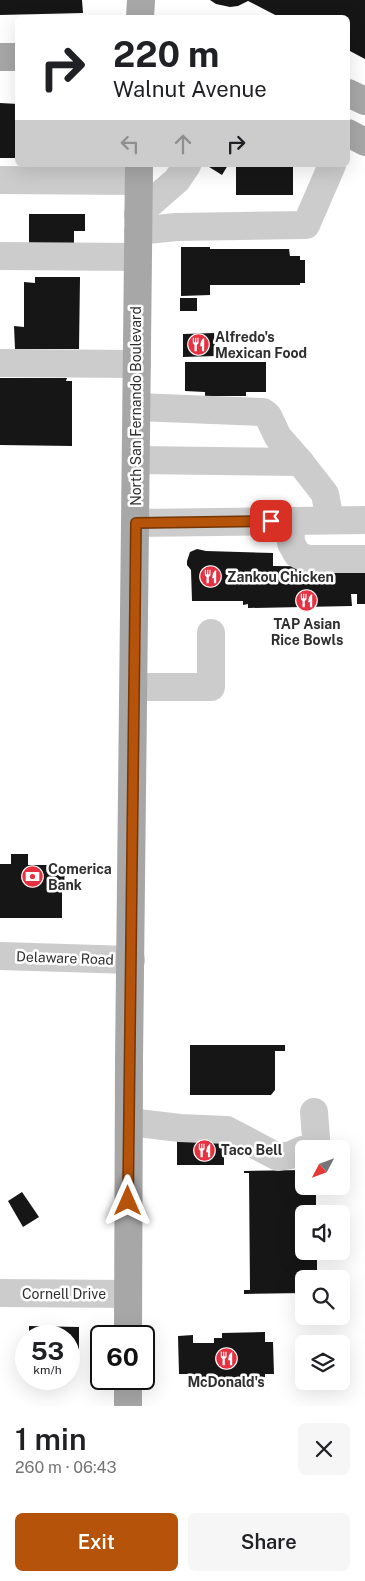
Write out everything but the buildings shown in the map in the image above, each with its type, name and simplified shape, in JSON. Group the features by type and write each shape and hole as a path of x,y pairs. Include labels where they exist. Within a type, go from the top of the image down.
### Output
{"main road":[{"path":"140,15 141,0"},
{"path":"0,57 15,57"},
{"path":"350,94 365,102"},
{"path":"350,134 365,142"},
{"name":"North San Fernando Boulevard","path":"128,1325 128,1122 139,173"},
{"path":"128,1390 128,1406"}],"street":[{"path":"138,234 186,167"},
{"path":"0,256 176,228 306,225 331,167"},
{"path":"0,180 139,173"},
{"path":"0,363 137,364"},
{"path":"136,407 263,412 268,416 278,437 326,494 330,520"},
{"path":"136,460 300,462"},
{"path":"136,523 365,520"},
{"path":"290,521 291,542 297,554 308,559 365,559"},
{"path":"134,687 211,687 211,633"},
{"name":"Delaware Road","path":"0,956 131,960"},
{"path":"128,1122 180,1128 227,1130 278,1157 291,1155 311,1133"},
{"name":"Cornell Drive","path":"0,1294 128,1294"}],"place":[{"name":"Alfredo's Mexican Food","path":"199,345"},
{"name":"Zankou Chicken","path":"211,577"},
{"name":"TAP Asian Rice Bowls","path":"307,601"},
{"name":"Comerica Bank","path":"32,877"},
{"name":"Taco Bell","path":"205,1150"},
{"name":"McDonald's","path":"226,1359"}],"route":[{"path":"128,1201 136,523 271,521"}]}
